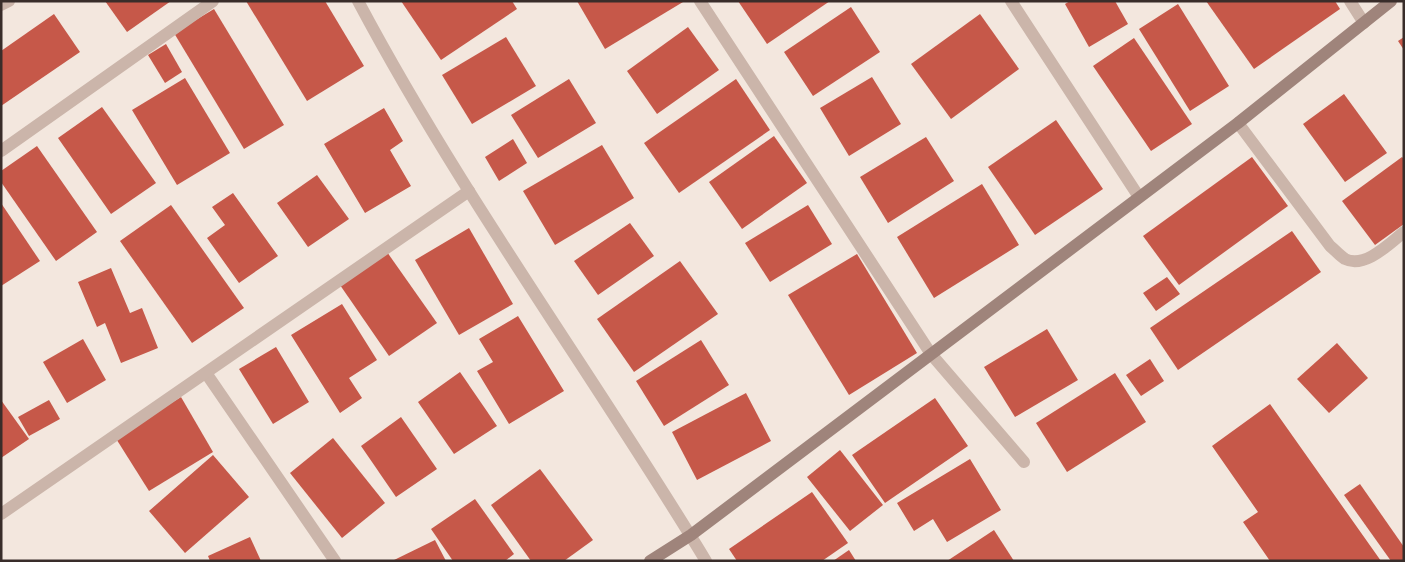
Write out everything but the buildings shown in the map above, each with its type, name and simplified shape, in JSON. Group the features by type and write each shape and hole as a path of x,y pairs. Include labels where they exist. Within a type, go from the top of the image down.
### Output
{"street":[{"path":"1,5 10,1"},
{"path":"2,149 213,1"},
{"path":"358,1 383,48 470,191 706,561"},
{"path":"700,1 930,354 1024,462"},
{"path":"1011,1 1139,197"},
{"path":"1350,1 1364,23"},
{"path":"650,561 690,535 1238,123 1392,1"},
{"path":"1238,123 1330,246 1346,260 1371,258 1404,232"},
{"path":"1,514 470,191"},
{"path":"206,373 335,561"}]}
